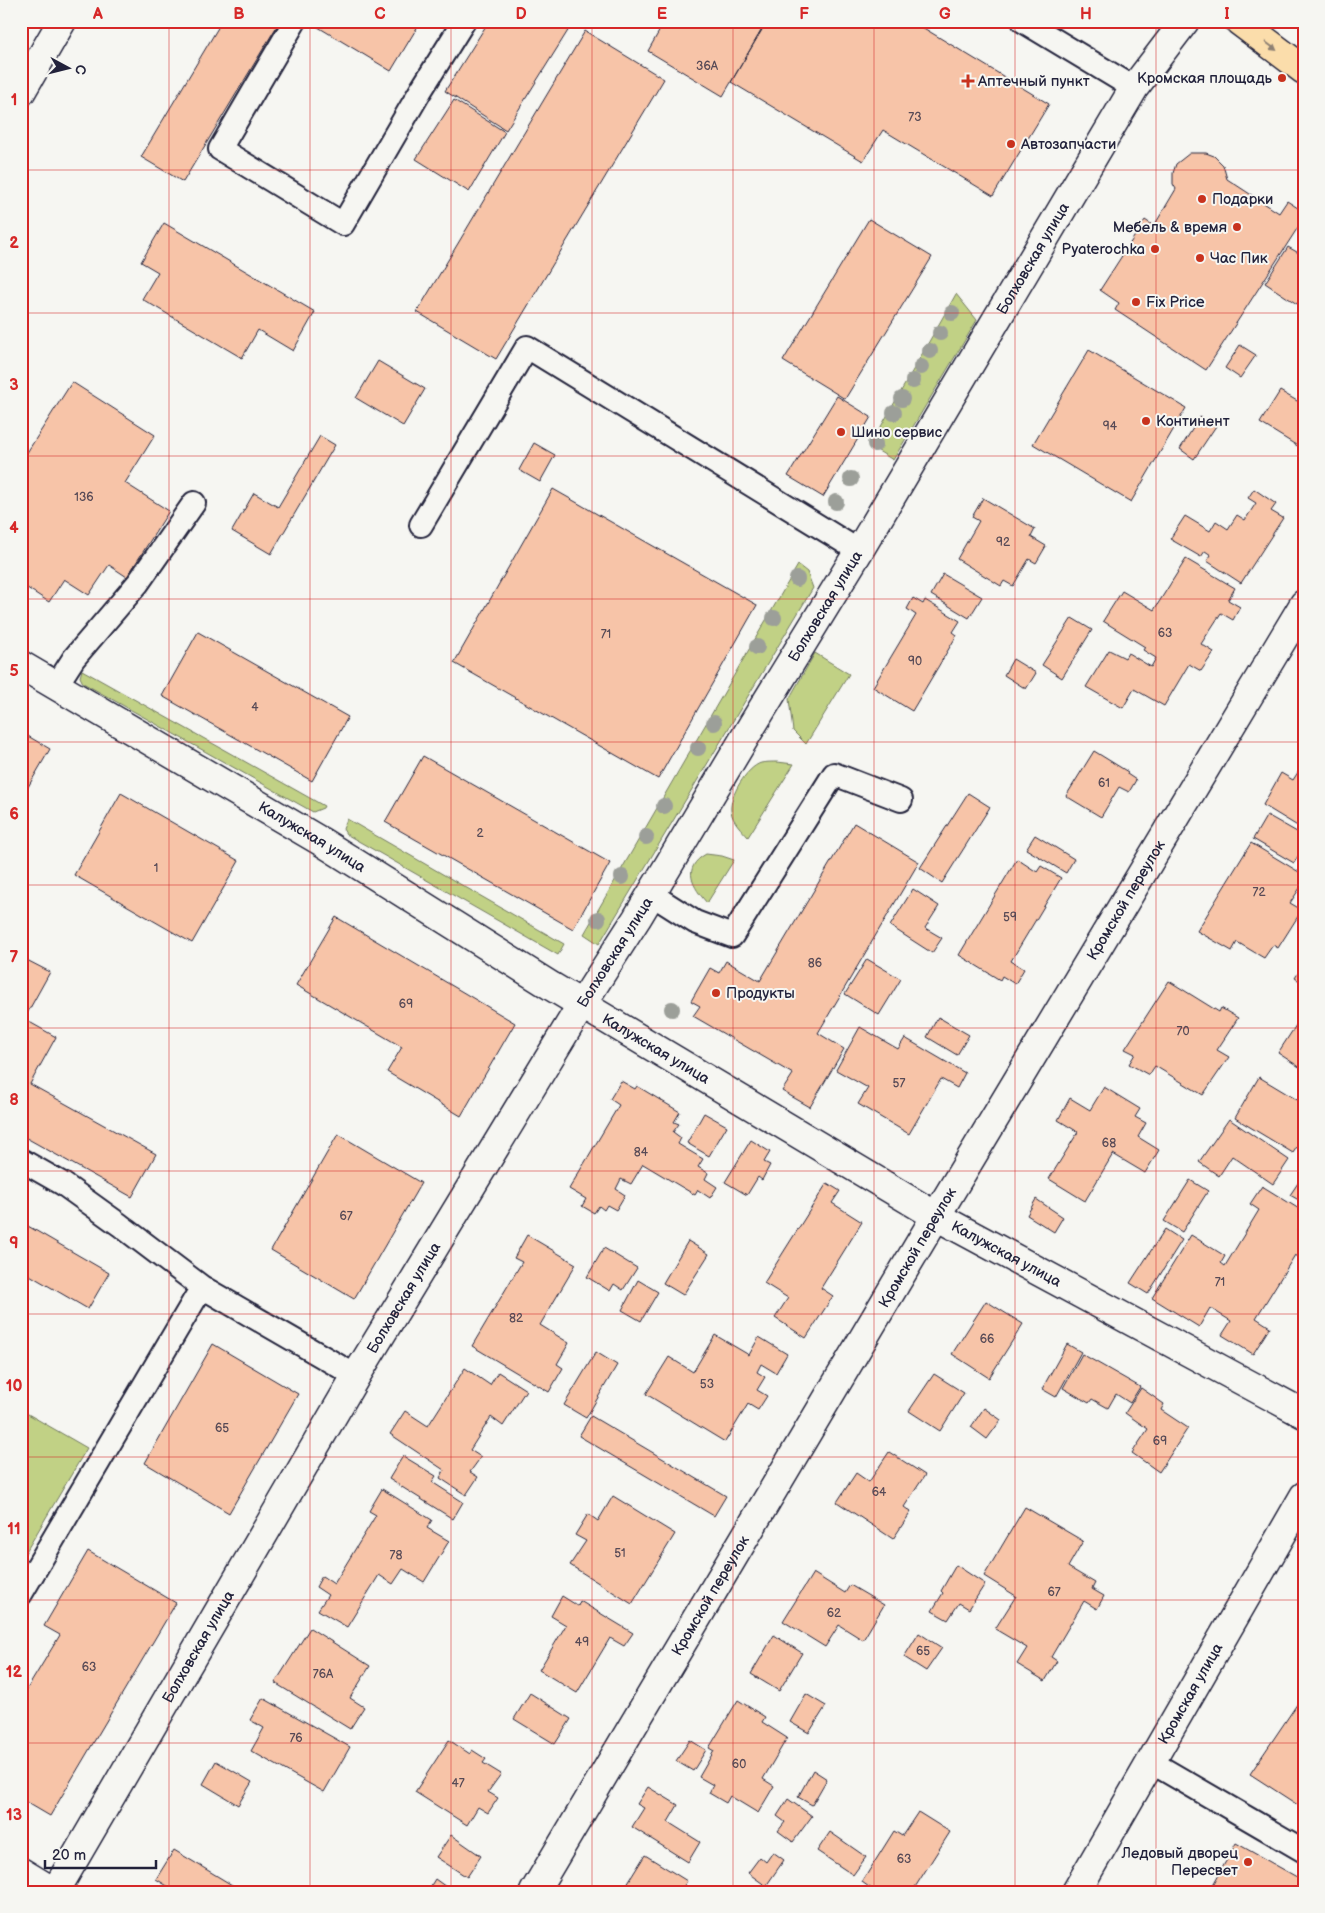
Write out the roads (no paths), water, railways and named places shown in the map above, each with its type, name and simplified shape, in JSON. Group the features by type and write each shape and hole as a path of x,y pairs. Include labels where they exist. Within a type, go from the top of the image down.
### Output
{"main road":[{"path":"1239,21 1304,70"}],"street":[{"path":"21,92 62,21"},
{"name":"Болховская улица","path":"55,1892 356,1376 859,551 1134,88 1185,21"},
{"name":"Кромской переулок","path":"534,1892 936,1216 1304,604"},
{"name":"Калужская улица","path":"21,665 322,842 582,1004 936,1216 1304,1414"},
{"name":"Кромская улица","path":"1076,1892 1304,1496"},
{"path":"21,1872 55,1892"}],"lane":[{"path":"295,21 220,149 343,224 421,90 464,21"},
{"path":"1023,21 1134,88"},
{"path":"421,524 527,347 859,551"},
{"path":"56,686 74,658 138,583 194,503"},
{"path":"651,894 695,922 732,936 834,774 901,800"},
{"path":"21,1160 62,1184 202,1287 356,1376"},
{"path":"21,1594 202,1287"},
{"path":"1151,1762 1304,1851"}],"place":[{"name":"Кромская площадь","path":"1282,78"},
{"name":"Аптечный пункт","path":"968,81"},
{"name":"Автозапчасти","path":"1011,144"},
{"name":"Подарки","path":"1202,199"},
{"name":"Мебель & время","path":"1237,227"},
{"name":"Pyaterochka","path":"1155,249"},
{"name":"Час Пик","path":"1200,258"},
{"name":"Fix Price","path":"1136,302"},
{"name":"Континент","path":"1146,421"},
{"name":"Шино сервис","path":"841,432"},
{"name":"Продукты","path":"716,993"},
{"name":"Ледовый дворец Пересвет","path":"1248,1862"}]}
